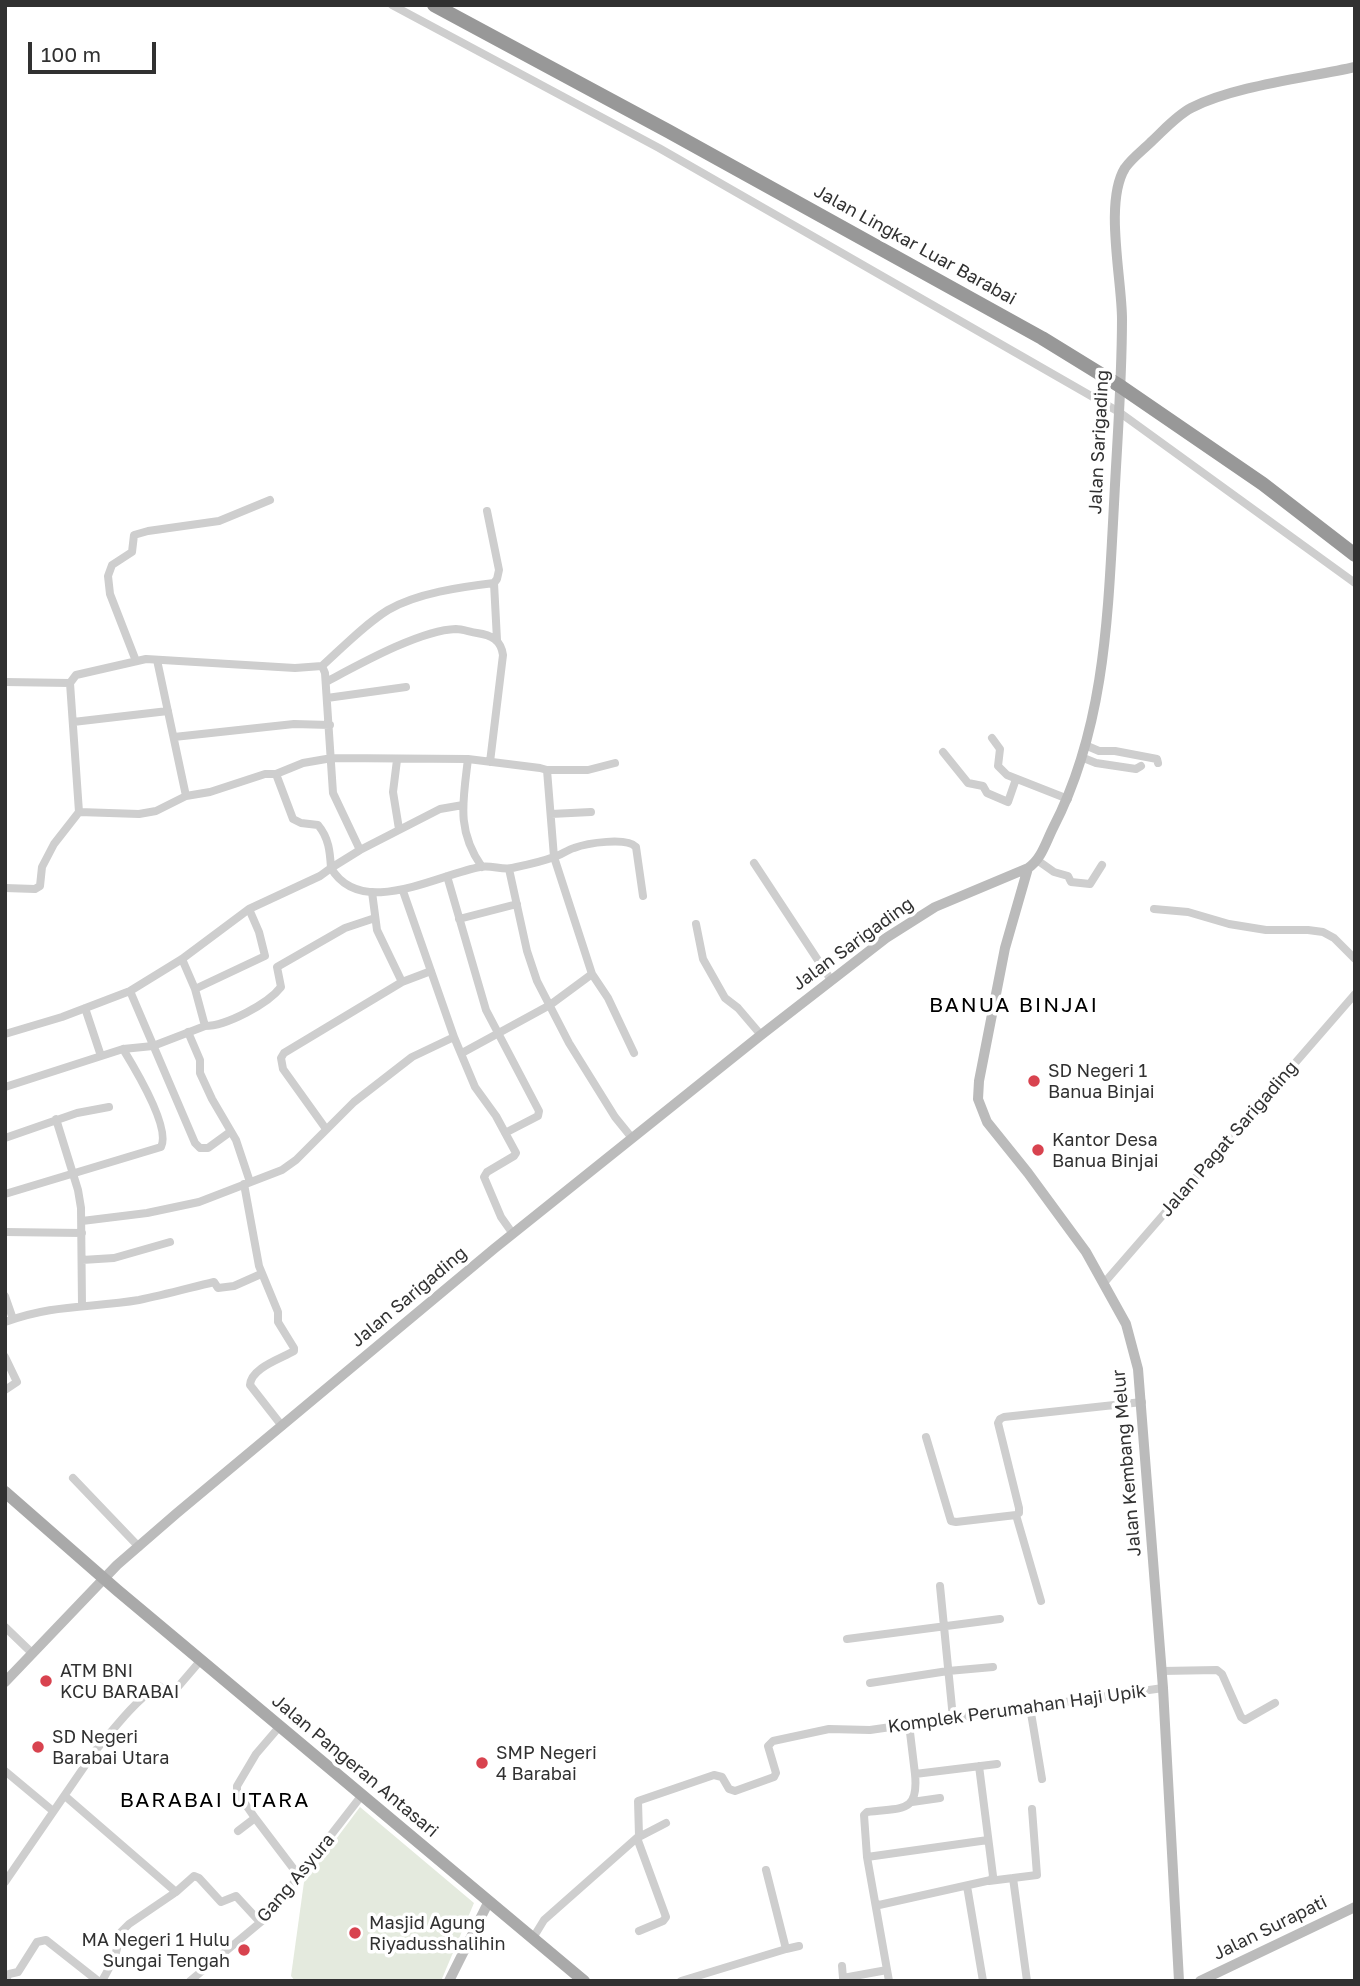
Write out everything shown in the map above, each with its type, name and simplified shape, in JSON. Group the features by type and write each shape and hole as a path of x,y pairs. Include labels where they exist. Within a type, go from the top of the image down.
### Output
{"highway":[{"name":"Jalan Lingkar Luar Barabai","path":"434,5 1042,338 1119,386 1263,484 1355,555"}],"main road":[{"name":"Jalan Pangeran Antasari","path":"5,1493 584,1981"}],"street":[{"path":"392,5 659,148 1119,412 1355,583"},
{"name":"Jalan Sarigading","path":"5,1682 104,1578 139,1547 513,1234 761,1035 886,938 935,907 1032,864 1068,799 1082,757 1107,632 1122,318 1115,228 1116,191 1126,167 1179,115 1192,107 1235,93 1355,67"},
{"path":"136,662 110,594 107,576 112,565 132,552 134,535 219,521 270,500"},
{"path":"487,511 499,570 494,583 497,640"},
{"path":"5,888 35,889 40,886 42,867 79,812 70,683 76,675 157,660 295,668 322,666 367,625 391,608 430,594 494,583"},
{"path":"326,682 381,653 427,636 456,629 486,634 502,646 503,655 490,762"},
{"path":"157,660 186,796"},
{"path":"322,666 330,725 333,793 360,850"},
{"path":"5,682 70,683"},
{"path":"327,698 406,687"},
{"path":"73,722 168,711"},
{"path":"174,737 294,724 330,725"},
{"path":"992,738 1000,749 998,766 1007,775 1068,799"},
{"path":"1085,745 1099,751 1115,751 1157,759 1158,763"},
{"path":"943,752 968,783 983,786 987,793 1008,802 1016,779"},
{"path":"1082,757 1096,763 1136,769 1141,766"},
{"path":"79,812 148,813 186,796 231,786 265,774 276,774 303,763 332,758 468,759 547,770 587,770 615,763"},
{"path":"468,759 463,805 464,830 473,854 482,867"},
{"path":"397,760 393,792 398,828"},
{"path":"547,770 554,857 592,974 608,998 634,1053"},
{"path":"276,774 293,819 318,825 323,831 329,846 331,868 345,886 372,892 403,891 482,867 509,869 554,857 576,847 608,842 635,844 642,875 643,896"},
{"path":"6,1034 130,991 182,959 249,909 320,876 398,828 440,809 463,805"},
{"path":"551,814 591,812"},
{"path":"754,863 831,980"},
{"path":"1032,864 1069,876 1071,882 1090,884 1102,865"},
{"name":"Jalan Kembang Melur","path":"1032,864 1004,948 978,1099 980,1110 987,1122 1086,1252 1126,1324 1138,1369 1162,1671 1179,1981"},
{"path":"509,869 527,951 537,981 569,1043 615,1117 632,1138"},
{"path":"447,876 486,1010 539,1114 505,1133"},
{"path":"403,891 454,1037 475,1087 514,1150 514,1156 487,1172 484,1177 501,1217 513,1234"},
{"path":"372,892 377,930 402,982"},
{"path":"460,919 517,904"},
{"path":"195,989 265,956 249,909"},
{"path":"1154,909 1188,912 1229,924 1266,930 1308,929 1323,932 1334,938 1355,959"},
{"path":"5,1087 123,1049 153,1046 205,1026 221,1024 265,1003 281,988 277,967 345,928 376,918"},
{"path":"696,925 703,959 725,998 738,1008 761,1035"},
{"path":"182,959 195,989 205,1026"},
{"path":"326,1129 283,1069 281,1058 284,1053 402,982 431,971"},
{"path":"462,1053 550,1004 592,974"},
{"path":"130,991 192,1137 200,1148 208,1148 230,1132"},
{"name":"Jalan Pagat Sarigading","path":"1104,1283 1355,994"},
{"path":"85,1008 100,1056"},
{"path":"188,1032 200,1060 201,1073 236,1140 247,1183 261,1274 278,1312 278,1322 294,1350 255,1373 250,1379 250,1385 282,1426"},
{"path":"82,1221 147,1213 199,1202 282,1170 296,1160 355,1102 412,1057 454,1037"},
{"path":"5,1194 163,1145 159,1121 140,1077 123,1049"},
{"path":"5,1138 56,1119 109,1107"},
{"path":"56,1119 78,1190 82,1221 82,1306"},
{"path":"5,1232 82,1233"},
{"path":"82,1260 114,1258 170,1242"},
{"path":"5,1296 9,1320 50,1308 139,1300 214,1282 218,1288 234,1286 261,1274"},
{"path":"5,1357 17,1382 5,1390"},
{"path":"926,1437 951,1521 1016,1515 1019,1508 998,1423 1000,1419 1142,1402"},
{"path":"73,1478 139,1547"},
{"path":"1016,1515 1041,1601"},
{"path":"940,1586 953,1718"},
{"path":"847,1639 1000,1619"},
{"path":"5,1627 32,1653"},
{"path":"6,1879 95,1751 138,1703 158,1686 171,1695 201,1660"},
{"path":"870,1683 993,1667"},
{"path":"1162,1671 1217,1671 1222,1674 1241,1717 1245,1720 1275,1703"},
{"name":"Komplek Perumahan Haji Upik","path":"637,1838 637,1804 641,1799 718,1775 729,1789 736,1791 776,1775 768,1746 773,1741 829,1729 870,1730 1163,1688"},
{"path":"1030,1707 1042,1779"},
{"path":"889,1981 867,1857 865,1814 906,1807 912,1802 917,1791 909,1724"},
{"path":"280,1726 256,1754 237,1786 237,1792 299,1876"},
{"path":"915,1773 997,1763"},
{"path":"979,1766 993,1877 989,1881"},
{"path":"5,1770 53,1811"},
{"name":"Gang Asyura","path":"190,1981 268,1916 362,1795"},
{"path":"65,1796 176,1892"},
{"path":"912,1802 940,1798"},
{"path":"876,1903 879,1905 989,1881 1037,1875 1032,1809"},
{"path":"238,1831 255,1818"},
{"path":"533,1938 544,1920 637,1838 666,1823"},
{"path":"637,1838 666,1917 663,1921 639,1931"},
{"path":"867,1857 988,1840"},
{"path":"766,1870 786,1949"},
{"path":"5,1981 9,1974 18,1972 37,1942 46,1940 100,1981 116,1955 118,1935 194,1876 200,1878 221,1902 236,1896 260,1922"},
{"path":"1013,1878 1027,1981"},
{"path":"967,1886 983,1981"},
{"path":"449,1981 489,1901"},
{"name":"Jalan Surapati","path":"1200,1981 1355,1907"},
{"path":"681,1981 799,1946"},
{"path":"842,1966 844,1980 887,1970"}],"shaded area":[{"path":"360,1807 474,1903 441,1981 295,1981 291,1976 304,1882"}],"place":[{"name":"SD Negeri 1 Banua Binjai","path":"1034,1081"},
{"name":"Kantor Desa Banua Binjai","path":"1038,1150"},
{"name":"ATM BNI KCU BARABAI","path":"46,1681"},
{"name":"SD Negeri Barabai Utara","path":"38,1747"},
{"name":"SMP Negeri 4 Barabai","path":"482,1763"},
{"name":"Masjid Agung Riyadusshalihin","path":"355,1933"},
{"name":"MA Negeri 1 Hulu Sungai Tengah","path":"244,1950"}],"district":[{"name":"BANUA BINJAI","path":"1014,1005"},
{"name":"BARABAI UTARA","path":"215,1800"}]}
